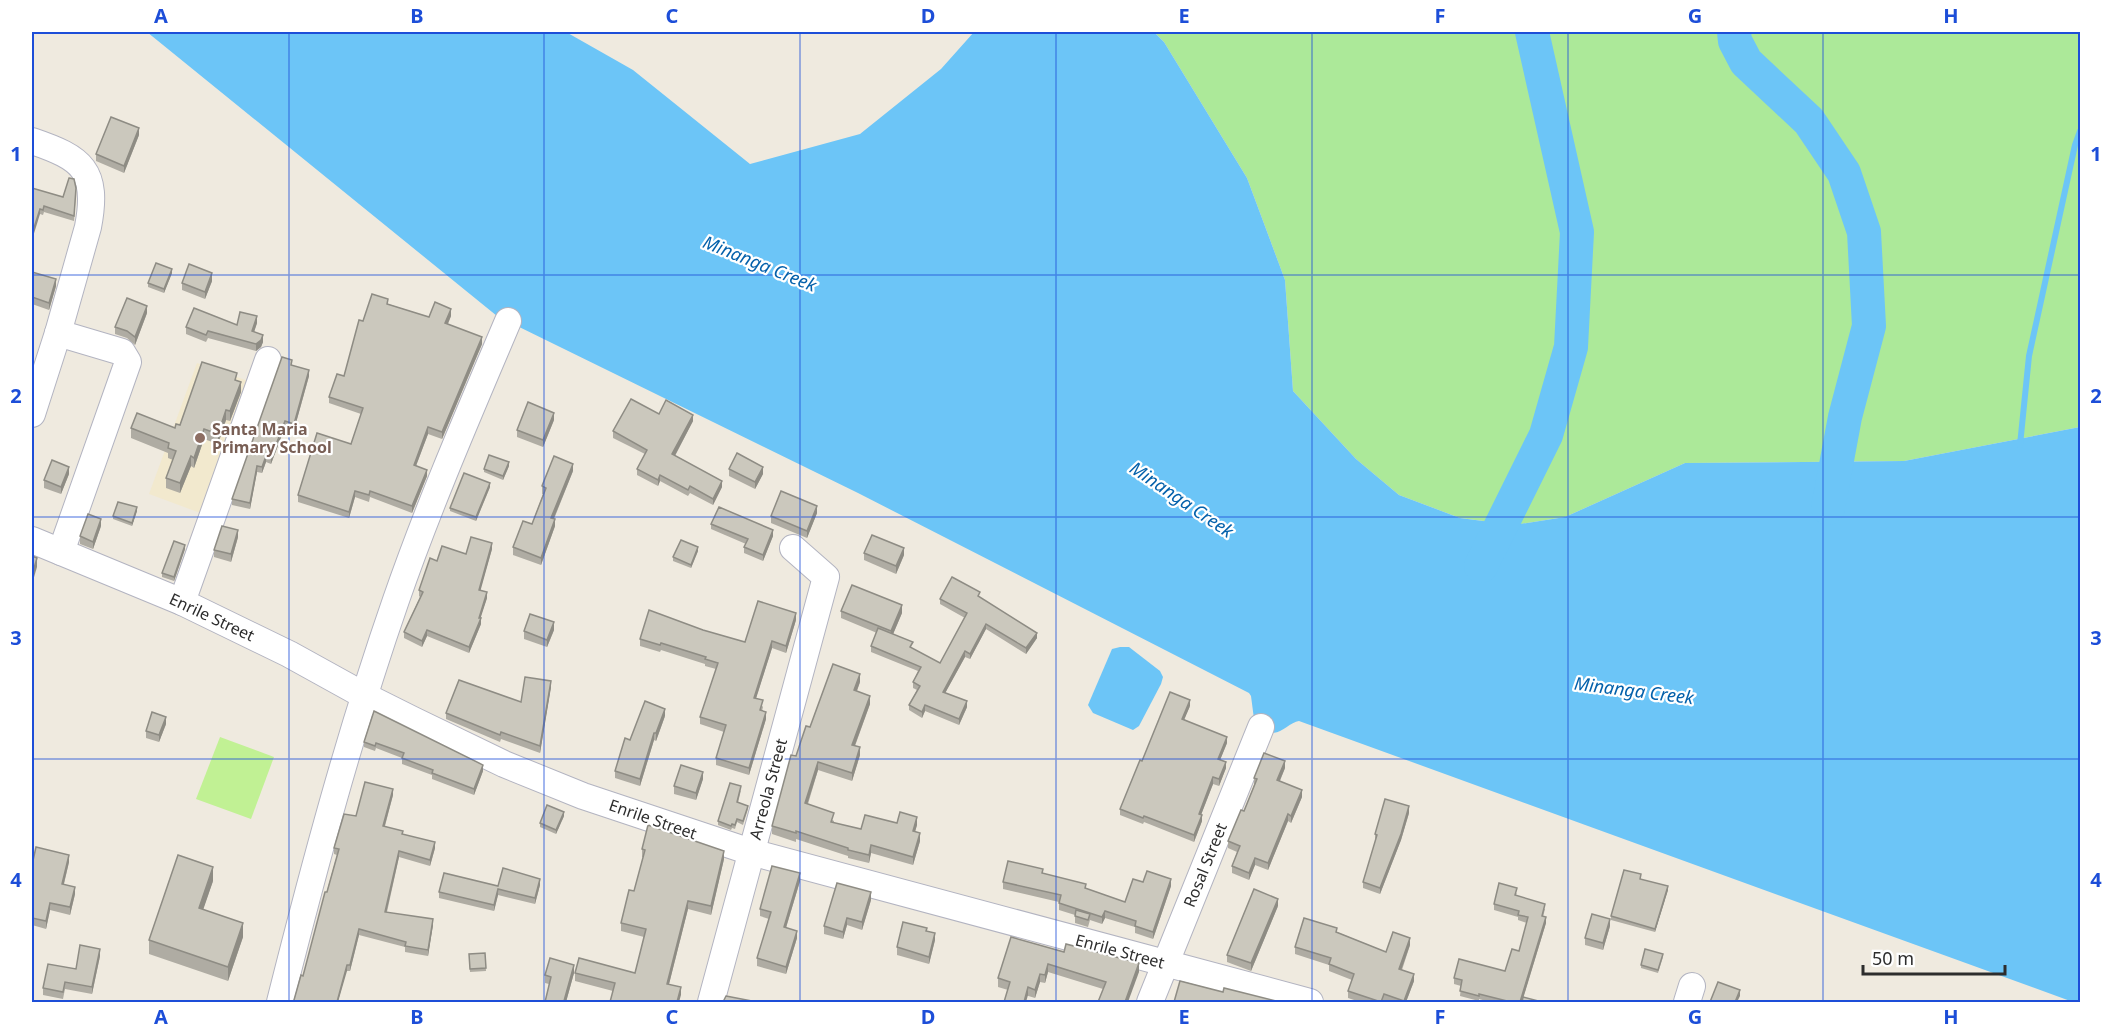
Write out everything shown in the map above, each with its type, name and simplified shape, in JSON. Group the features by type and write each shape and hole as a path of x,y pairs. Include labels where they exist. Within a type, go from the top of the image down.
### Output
{"street":[{"path":"32,141 61,151 80,163 88,177 91,193 88,227 32,414"},
{"path":"280,1002 318,850 396,600 438,486 508,321"},
{"path":"58,333 118,351 125,355 128,362 61,552"},
{"path":"182,602 268,360"},
{"name":"Enrile Street","path":"32,540 182,602 290,654 365,696 504,764 573,792 751,852 1310,1002"},
{"name":"Arreola Street","path":"711,1002 826,577 793,548"},
{"name":"Rosal Street","path":"1150,1002 1261,727"}],"shaded area":[{"name":"Santa Maria Primary School","path":"197,363 251,382 203,514 149,494"}],"green space":[{"path":"1154,32 2080,32 2080,427 1904,461 1685,463 1565,517 1515,525 1460,518 1399,495 1356,459 1293,391 1285,280 1247,178 1164,42"},
{"path":"220,737 274,757 251,819 196,799"}],"water":[{"name":"Minanga Creek","path":"147,32 566,32 633,70 750,164 860,134 941,69 974,32 1154,32 1164,42 1247,178 1285,280 1293,391 1356,459 1399,495 1460,518 1514,525 1565,517 1685,463 1904,461 2080,427 2080,1002 2073,1002 1299,721 1274,733 1269,731 1254,719 1249,693 858,493 497,316"},
{"path":"1129,647 1160,671 1163,677 1139,726 1133,730 1093,713 1088,705 1112,649"}],"building":[{"path":"111,117 139,128 124,166 96,154"},
{"path":"69,178 74,179 76,188 74,216 44,206 43,210 40,209 32,234 32,188 63,197"},
{"path":"156,263 172,269 164,289 148,283"},
{"path":"189,264 212,273 205,292 182,283"},
{"path":"32,272 56,279 49,303 32,297"},
{"path":"372,294 388,299 387,304 429,317 435,302 451,309 445,323 482,337 442,432 428,427 414,465 427,470 412,506 370,491 369,495 355,491 349,512 298,495 317,433 351,444 363,408 329,397 337,374 344,376 359,320 363,321"},
{"path":"127,298 147,306 135,337 115,327"},
{"path":"194,308 237,325 240,312 257,316 252,331 263,335 261,340 256,344 208,331 206,335 186,327"},
{"path":"282,357 292,360 291,365 309,370 294,424 285,421 271,458 266,456 262,467 257,466 250,503 232,499"},
{"path":"202,362 237,373 235,380 241,382 230,411 226,410 218,434 204,429 194,458 191,456 180,483 166,478 176,451 168,448 169,443 131,428 137,413 175,428 176,424 180,425"},
{"path":"631,399 659,414 666,400 693,415 672,454 722,481 713,499 690,486 688,490 660,475 658,480 637,469 647,450 613,431"},
{"path":"528,402 554,413 543,440 517,430"},
{"path":"737,453 763,467 755,482 729,469"},
{"path":"489,455 509,462 503,476 484,469"},
{"path":"554,456 573,464 551,518 555,519 541,558 513,547 523,521 532,524 546,488 542,486"},
{"path":"52,460 69,467 61,487 44,480"},
{"path":"464,473 490,483 476,517 450,508"},
{"path":"781,491 817,506 807,531 771,516"},
{"path":"118,502 137,507 132,523 113,516"},
{"path":"719,507 773,530 763,555 744,547 748,539 711,524"},
{"path":"88,514 101,519 93,542 80,536"},
{"path":"222,526 238,530 231,554 214,550"},
{"path":"872,535 904,548 896,566 864,553"},
{"path":"471,537 492,543 479,590 487,592 479,618 481,618 469,647 427,630 422,641 404,632 423,592 419,590 430,558 437,561 442,546 466,554"},
{"path":"681,540 698,547 691,565 673,557"},
{"path":"174,541 185,545 174,577 162,573"},
{"path":"32,556 37,558 32,575"},
{"path":"952,577 980,592 978,596 1037,633 1026,648 986,624 970,654 965,651 943,692 967,701 959,719 925,705 922,712 909,705 920,686 913,682 921,667 871,646 878,628 913,642 910,647 940,663 967,613 940,599"},
{"path":"852,585 902,605 891,631 841,611"},
{"path":"758,601 796,613 786,646 772,641 754,698 763,700 760,710 766,712 749,768 716,758 726,725 700,717 718,663 661,643 660,645 640,639 649,610 703,630 745,642"},
{"path":"530,614 554,622 547,640 524,631"},
{"path":"833,664 860,674 854,690 870,696 852,745 860,747 852,773 818,762 805,803 834,813 831,822 861,829 865,815 897,823 900,812 917,817 913,831 920,833 913,857 871,845 869,855 848,850 848,848 796,831 796,833 772,826 791,755 796,756 806,726 810,727"},
{"path":"525,677 551,681 540,746 501,732 500,735 446,713 459,680 521,702"},
{"path":"1170,692 1190,700 1182,719 1227,737 1218,759 1226,762 1219,779 1213,777 1194,835 1120,809"},
{"path":"645,701 665,709 656,733 654,733 640,779 615,771 625,738 630,740"},
{"path":"374,711 483,765 474,789 432,773 433,770 402,758 404,753 376,743 375,746 364,742"},
{"path":"152,712 166,717 159,735 146,731"},
{"path":"1264,753 1285,761 1277,780 1302,790 1291,816 1288,814 1268,863 1255,858 1249,873 1232,866 1240,846 1228,841 1241,810 1244,811 1257,779 1254,778"},
{"path":"681,765 703,772 696,793 674,786"},
{"path":"365,782 393,789 383,826 403,831 402,834 435,842 430,860 399,851 385,912 433,919 428,950 405,946 406,942 359,929 337,1002 292,1002 301,975 303,976 339,849 334,848 344,814 356,816"},
{"path":"730,783 741,786 737,802 748,806 743,821 737,819 735,825 731,826 718,821"},
{"path":"1385,799 1409,806 1380,888 1363,882"},
{"path":"547,805 564,812 556,830 540,823"},
{"path":"648,825 724,851 711,906 688,901 667,984 681,987 677,1002 610,1002 615,983 575,973 579,958 635,973 646,929 621,923 629,890 634,891 645,850 642,849"},
{"path":"36,847 69,855 62,884 75,887 70,907 50,903 46,921 32,918 32,865"},
{"path":"178,855 213,867 199,908 243,923 228,967 149,940"},
{"path":"1008,861 1043,869 1042,873 1086,884 1085,888 1125,902 1133,879 1143,882 1147,871 1171,879 1153,932 1135,926 1136,921 1105,911 1102,917 1059,903 1061,895 1003,882"},
{"path":"772,866 800,873 784,927 797,931 786,967 757,958 771,912 760,909"},
{"path":"503,868 540,879 535,898 498,889 494,905 439,892 444,873 498,886"},
{"path":"1624,870 1641,874 1640,879 1668,886 1655,929 1611,916"},
{"path":"837,883 871,892 862,922 847,918 843,932 824,926"},
{"path":"1499,883 1517,888 1515,895 1545,904 1542,916 1546,917 1520,1002 1460,991 1462,980 1454,978 1459,959 1505,971 1512,949 1519,951 1528,917 1518,915 1519,911 1494,904"},
{"path":"1254,889 1278,899 1251,963 1227,955"},
{"path":"1076,910 1090,914 1088,920 1075,916"},
{"path":"1592,914 1610,919 1603,943 1585,938"},
{"path":"1304,918 1337,928 1336,932 1386,952 1393,932 1410,938 1399,969 1414,974 1404,1001 1384,994 1381,1002 1348,991 1354,974 1329,964 1331,958 1295,947"},
{"path":"903,922 927,928 926,931 935,933 929,957 897,947"},
{"path":"1011,937 1064,952 1066,944 1139,963 1125,1002 1098,1002 1106,982 1048,964 1045,975 1040,974 1035,990 1028,987 1024,1002 1004,1002 1010,982 998,978"},
{"path":"80,945 100,949 92,987 65,982 63,992 43,988 48,964 76,969"},
{"path":"1645,949 1663,954 1658,970 1641,965"},
{"path":"485,953 486,968 470,969 469,954"},
{"path":"550,958 574,965 564,1001 570,1002 545,1002 551,977 545,975"},
{"path":"1180,981 1223,992 1224,988 1280,1002 1174,1002"},
{"path":"1718,982 1740,990 1735,1002 1710,1002"},
{"path":"726,996 757,1002 723,1002"},
{"path":"1523,997 1542,1002 1522,1002"}],"waterway":[{"path":"1481,566 1546,435 1571,347 1577,232 1532,32"},
{"path":"1734,32 1735,41 1746,62 1809,121 1844,173 1864,232 1869,326 1845,417 1828,508"},
{"path":"2020,445 2029,356 2080,131"}],"place":[{"name":"Santa Maria Primary School","path":"200,438"}]}
